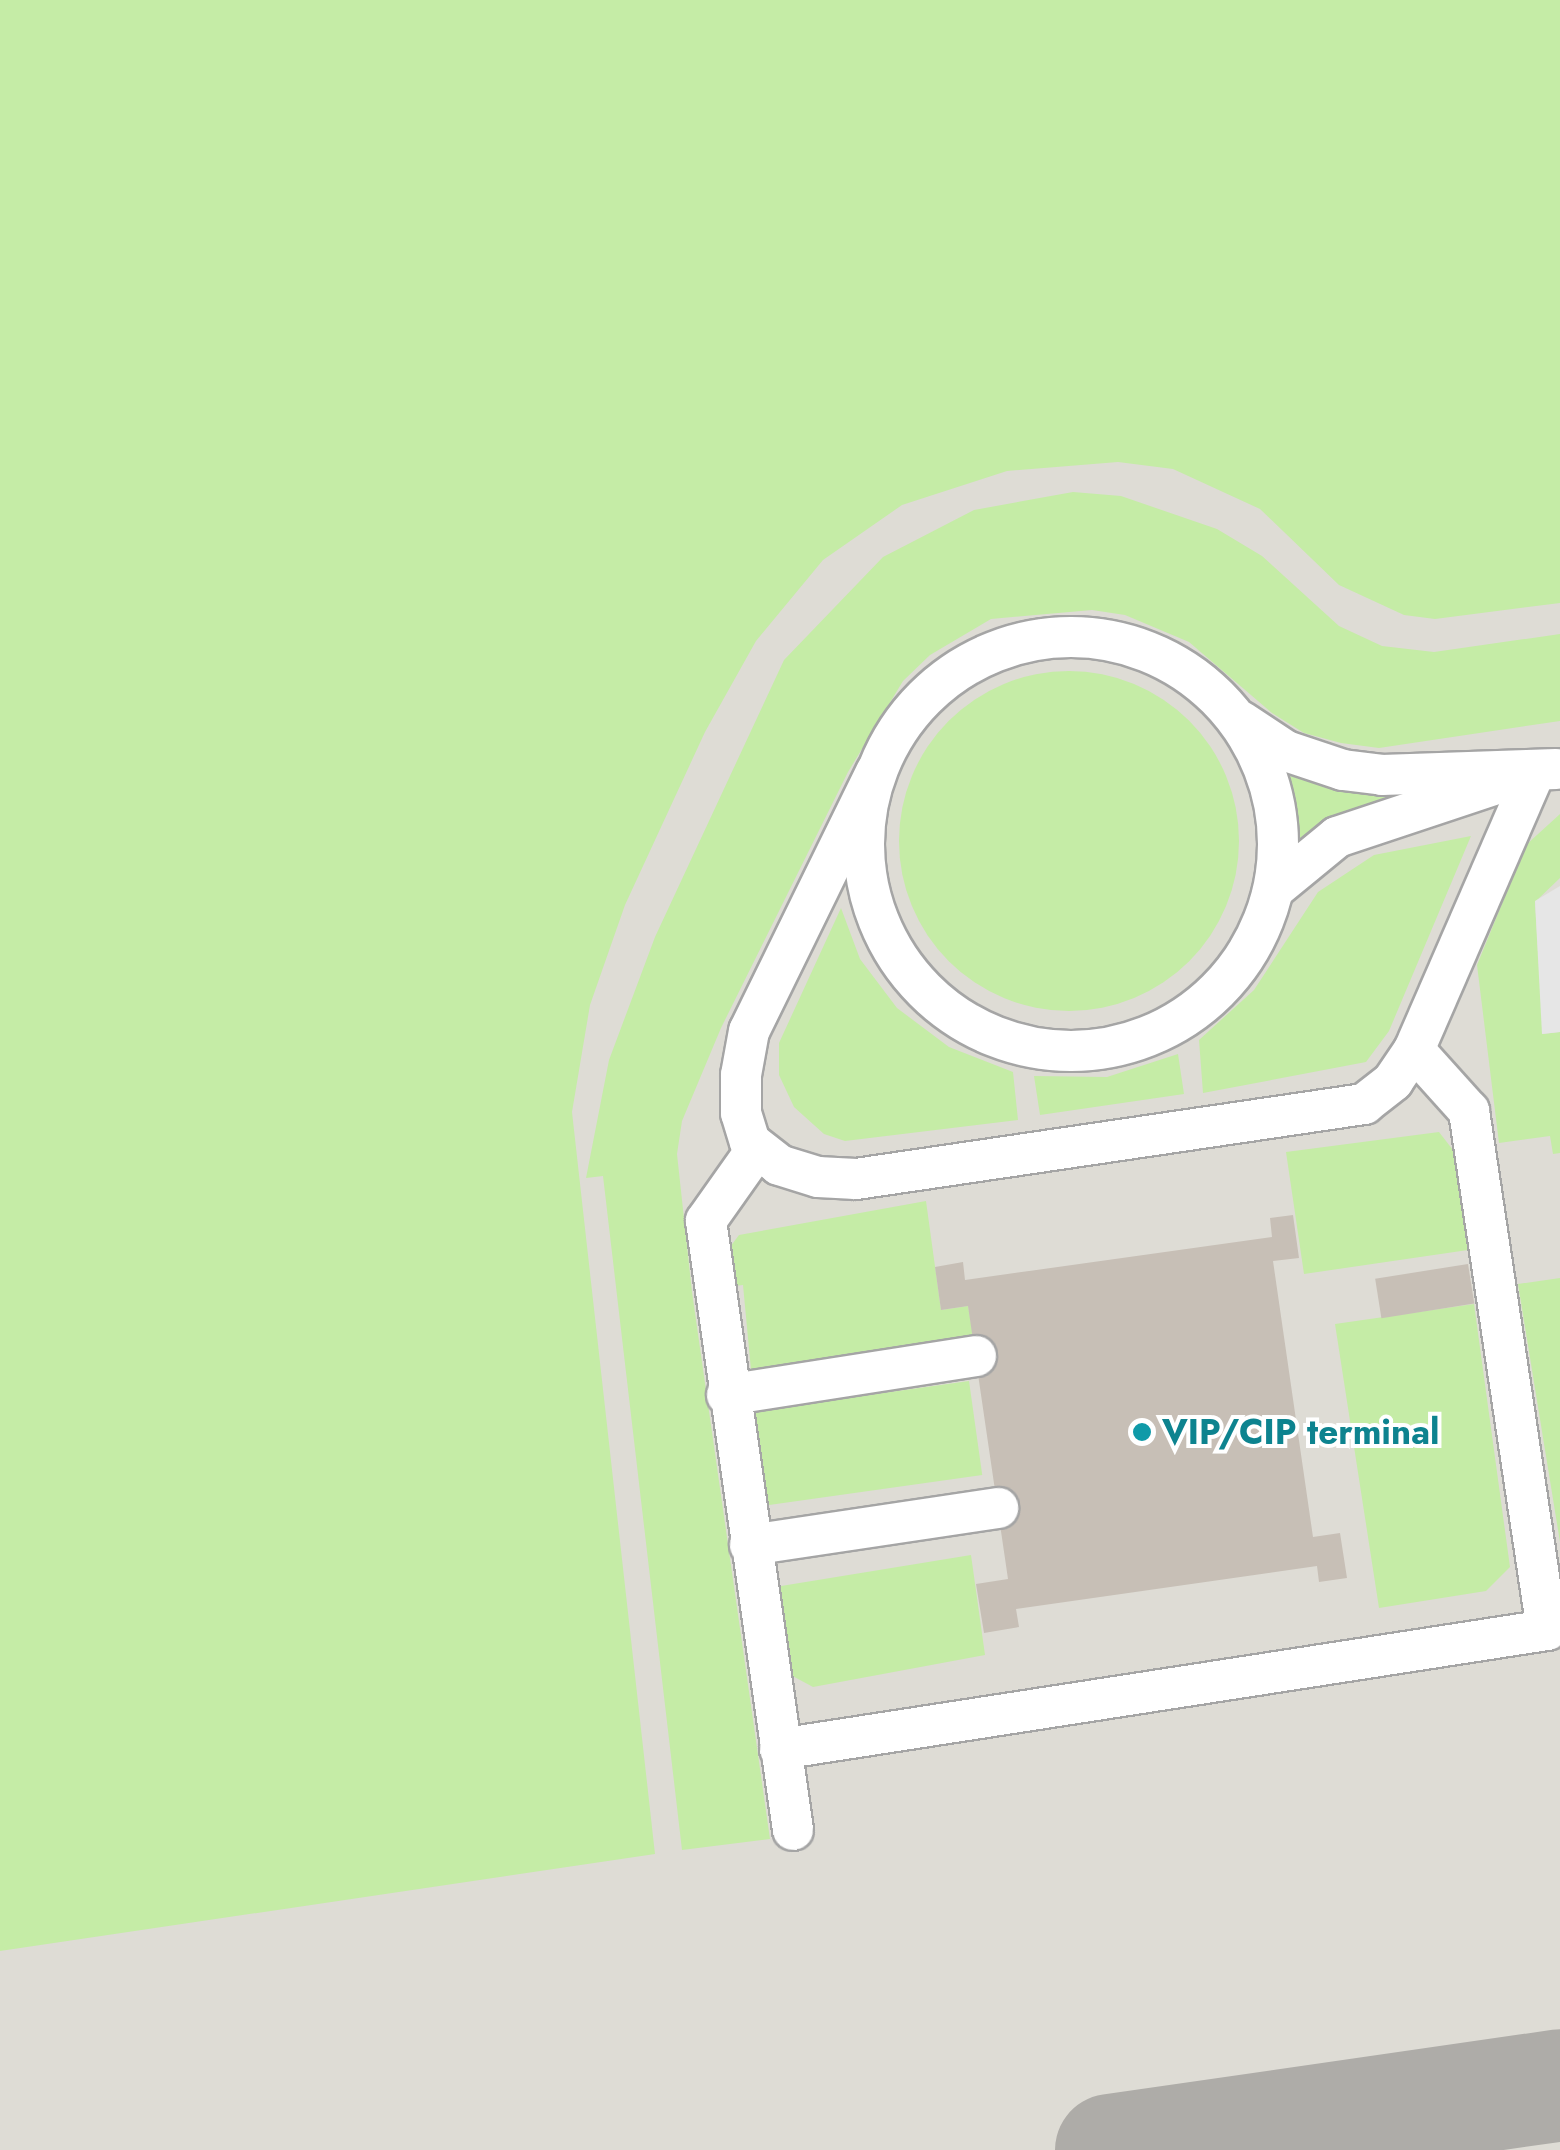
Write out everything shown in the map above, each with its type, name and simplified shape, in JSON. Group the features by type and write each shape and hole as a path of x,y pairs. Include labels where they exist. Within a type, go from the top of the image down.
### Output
{"street":[{"path":"876,772 863,836 871,901 882,932 899,960 944,1008 1001,1040 1066,1052 1137,1042 1170,1026 1200,1008 1248,955 1275,888 1278,816 1256,748 1213,691 1152,653 1082,637 1049,638 986,654 957,671 909,715 876,772 749,1032 741,1113 756,1150 806,1174 856,1179 1342,1112 1375,1098 1414,1050 1548,770"},
{"path":"1236,718 1286,751 1343,770 1548,770"},
{"path":"1275,888 1337,836 1548,770"},
{"path":"780,1749 1547,1630 1469,1111 1414,1050"},
{"path":"756,1150 706,1221 727,1395 793,1830"},
{"path":"727,1395 976,1356"},
{"path":"750,1545 998,1508"}],"shaded area":[{"path":"0,0 1560,0 1560,2150 0,2150"},
{"path":"1560,886 1560,1032 1542,1034 1535,901"}],"green space":[{"path":"0,0 1560,0 1560,603 1435,619 1404,615 1339,585 1260,509 1173,469 1118,462 1007,471 902,505 823,560 756,641 705,732 625,905 590,1005 572,1112 655,1854 0,1951"},
{"path":"1073,492 1121,496 1217,529 1262,556 1339,626 1382,646 1434,652 1560,634 1560,721 1379,748 1341,743 1304,733 1272,713 1189,642 1125,615 1092,610 991,619 930,655 903,681 848,772 721,1028 682,1121 677,1154 692,1292 770,1839 682,1850 603,1176 586,1178 609,1060 655,937 784,660 883,557 974,510"},
{"path":"1069,671 1118,678 1149,691 1177,709 1201,733 1232,792 1239,841 1232,890 1219,921 1201,949 1177,973 1118,1004 1069,1011 1020,1004 989,991 961,973 937,949 906,890 899,841 906,792 919,761 937,733 961,709 1020,678"},
{"path":"1286,772 1349,792 1413,791 1332,817 1292,848"},
{"path":"1560,814 1560,878 1535,902 1543,1034 1560,1032 1560,1153 1553,1154 1550,1136 1499,1143 1477,965 1526,845"},
{"path":"1471,836 1389,1031 1366,1062 1203,1093 1199,1040 1254,990 1318,892 1374,855"},
{"path":"841,908 860,959 897,1008 949,1047 1013,1072 1018,1120 845,1141 824,1134 794,1107 779,1075 779,1043"},
{"path":"1178,1054 1184,1094 1040,1115 1034,1076 1107,1077"},
{"path":"1439,1132 1453,1150 1468,1250 1304,1274 1286,1152"},
{"path":"926,1201 941,1310 968,1306 973,1335 751,1370 743,1285 727,1287 727,1251 739,1235"},
{"path":"1560,1278 1560,1542 1518,1284"},
{"path":"1474,1304 1510,1567 1486,1591 1379,1608 1335,1324"},
{"path":"969,1381 982,1475 761,1506 748,1412"},
{"path":"971,1555 985,1655 813,1687 787,1673 775,1587"}],"building":[{"name":"VIP/CIP terminal","path":"1293,1215 1299,1258 1273,1261 1313,1537 1340,1533 1347,1578 1319,1582 1317,1566 1016,1609 1019,1627 984,1633 976,1584 1008,1579 968,1306 941,1310 935,1267 963,1262 965,1280 1272,1237 1270,1218"},
{"path":"1468,1264 1474,1304 1381,1318 1375,1279"}],"taxiway":[{"path":"1111,2150 1560,2085"}],"place":[{"name":"VIP/CIP terminal","path":"1142,1432"}]}
